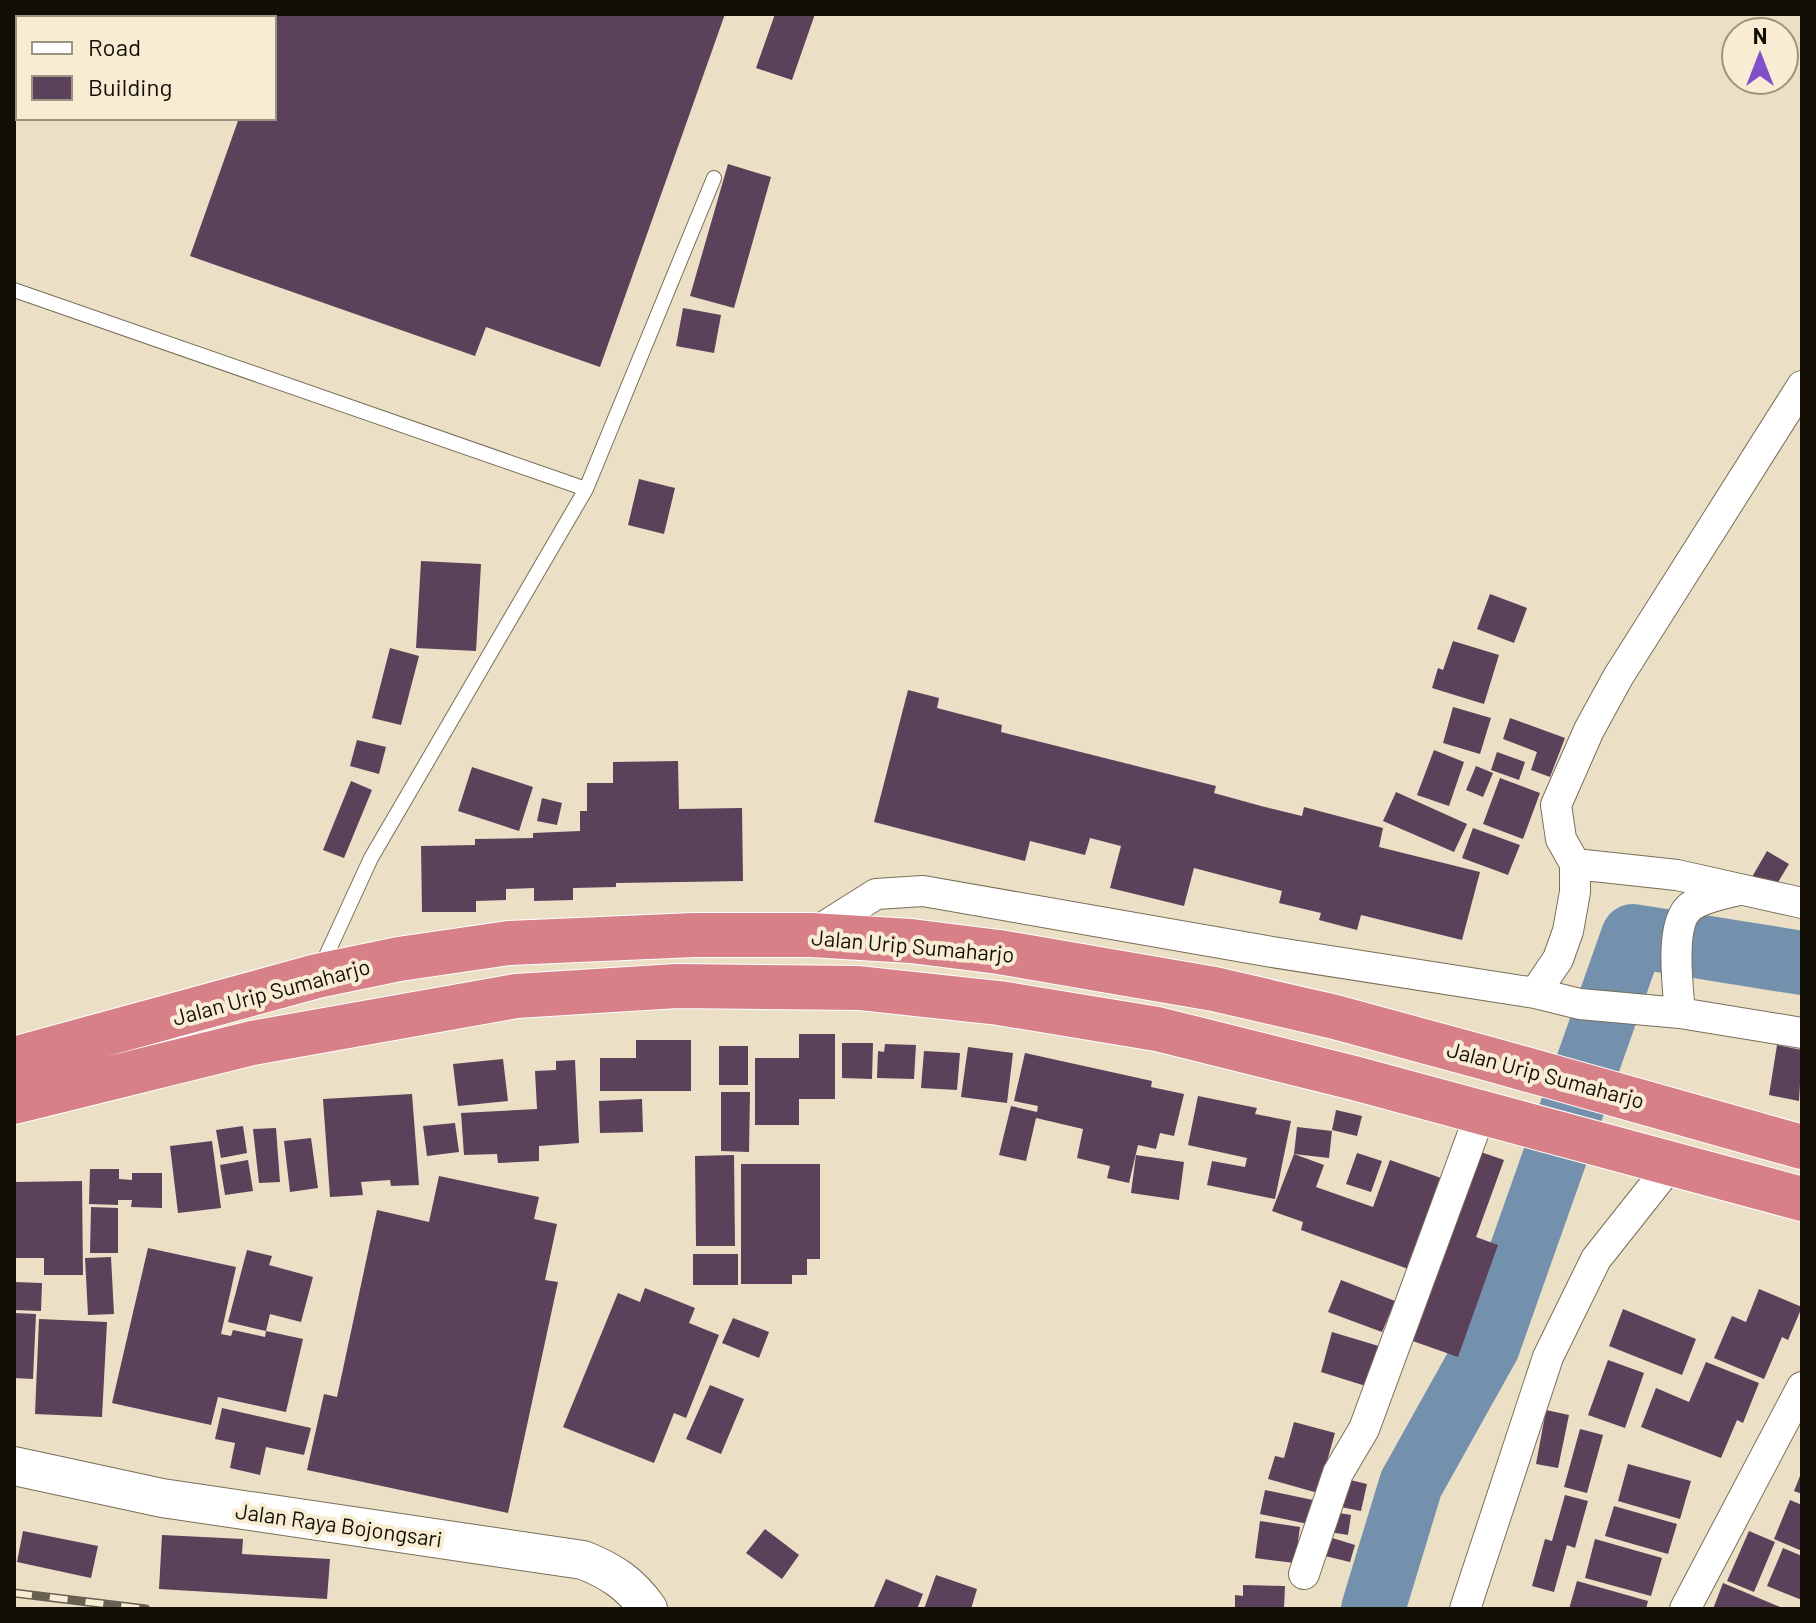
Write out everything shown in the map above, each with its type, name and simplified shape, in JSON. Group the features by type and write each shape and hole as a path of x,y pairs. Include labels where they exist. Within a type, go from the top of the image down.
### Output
{"highway":[{"name":"Jalan Urip Sumaharjo","path":"14,1059 317,976 399,959 509,943 694,935 811,935 911,941 1080,964 1229,993 1493,1060 1802,1147"},
{"name":"Jalan Urip Sumaharjo","path":"14,1102 252,1043 516,996 677,986 859,988 999,1003 1157,1029 1802,1199"}],"street":[{"path":"1535,993 1558,959 1568,931 1575,892 1575,864 1561,839 1556,805 1589,730 1618,677 1802,386"},
{"path":"1575,864 1668,875 1802,903"},
{"path":"1673,1013 1679,922 1689,908 1711,897 1739,890"},
{"path":"811,935 849,908 876,894 923,891 1272,952 1535,993 1580,1004 1673,1013 1802,1033"},
{"path":"1304,1574 1338,1473 1364,1429 1487,1114"},
{"path":"1465,1609 1548,1357 1596,1259 1658,1160"},
{"path":"1685,1609 1802,1387"},
{"name":"Jalan Raya Bojongsari","path":"14,1466 162,1498 583,1560 607,1569 635,1590 648,1609"}],"lane":[{"path":"317,976 371,858 586,489 714,178"},
{"path":"14,290 586,489"}],"building":[{"path":"725,14 600,367 486,327 475,356 190,256 238,120 276,120 276,16"},
{"path":"775,14 815,14 792,80 756,68"},
{"path":"728,164 771,177 734,308 690,296"},
{"path":"683,308 721,315 714,353 676,346"},
{"path":"639,479 675,488 664,534 628,525"},
{"path":"421,561 481,564 476,651 416,648"},
{"path":"1490,594 1527,608 1514,643 1477,629"},
{"path":"1453,641 1499,655 1484,704 1432,688 1438,668 1443,670"},
{"path":"390,648 419,656 401,725 372,718"},
{"path":"908,690 939,698 937,708 1002,725 1001,732 1216,786 1214,793 1261,806 1302,816 1304,807 1383,828 1379,847 1480,872 1462,940 1361,915 1357,930 1319,920 1321,913 1279,903 1282,891 1194,868 1184,906 1110,888 1121,846 1090,838 1085,855 1030,841 1025,861 874,822"},
{"path":"1453,707 1491,718 1480,754 1443,743"},
{"path":"1510,718 1565,738 1550,777 1531,770 1537,752 1503,739"},
{"path":"357,740 386,747 379,774 350,766"},
{"path":"1434,750 1464,762 1449,806 1417,795"},
{"path":"1497,752 1525,762 1519,780 1491,770"},
{"path":"678,761 679,809 742,808 743,881 616,883 616,887 573,888 573,900 534,901 534,888 506,889 506,900 476,901 476,912 422,912 421,846 475,845 475,839 533,838 533,833 580,831 580,811 587,811 587,783 613,783 613,762"},
{"path":"1476,766 1493,773 1483,797 1466,790"},
{"path":"472,767 533,787 519,831 458,811"},
{"path":"1500,778 1540,793 1523,839 1483,824"},
{"path":"351,781 372,790 344,858 323,850"},
{"path":"1396,792 1467,824 1454,852 1383,821"},
{"path":"542,798 562,803 557,825 537,821"},
{"path":"1473,828 1520,845 1508,875 1462,858"},
{"path":"1767,851 1789,864 1774,889 1752,877"},
{"path":"799,1034 835,1034 835,1099 799,1099 799,1125 755,1125 755,1058 799,1058"},
{"path":"636,1040 691,1040 691,1091 600,1091 600,1058 636,1058"},
{"path":"842,1043 873,1043 872,1079 842,1078"},
{"path":"885,1044 916,1045 914,1079 877,1078 878,1051 884,1052"},
{"path":"1777,1045 1802,1050 1799,1101 1769,1095"},
{"path":"719,1046 748,1046 748,1085 719,1085"},
{"path":"968,1047 1013,1053 1007,1103 961,1097"},
{"path":"924,1051 960,1053 957,1090 921,1088"},
{"path":"1025,1053 1152,1081 1151,1087 1184,1094 1174,1136 1160,1133 1156,1149 1138,1145 1129,1183 1107,1178 1110,1166 1077,1158 1083,1129 1036,1118 1026,1161 999,1155 1011,1106 1037,1112 1038,1106 1014,1101"},
{"path":"503,1059 508,1101 458,1106 453,1064"},
{"path":"575,1060 579,1143 539,1146 539,1161 498,1163 497,1154 464,1155 461,1113 537,1109 535,1071 556,1070 556,1061"},
{"path":"721,1092 750,1092 749,1152 721,1151"},
{"path":"412,1094 419,1185 391,1186 390,1180 361,1182 363,1195 330,1197 323,1099"},
{"path":"1198,1096 1257,1108 1255,1114 1291,1121 1275,1199 1207,1185 1212,1161 1245,1167 1247,1158 1188,1145"},
{"path":"642,1099 643,1132 600,1133 599,1101"},
{"path":"1336,1110 1362,1116 1357,1136 1332,1130"},
{"path":"455,1123 459,1152 427,1156 423,1126"},
{"path":"243,1126 247,1153 221,1158 216,1130"},
{"path":"1297,1127 1332,1131 1329,1158 1294,1154"},
{"path":"276,1128 280,1182 259,1183 253,1129"},
{"path":"311,1138 318,1188 290,1192 284,1141"},
{"path":"212,1141 221,1208 178,1213 170,1146"},
{"path":"1475,1150 1504,1160 1476,1237 1498,1245 1458,1357 1407,1339"},
{"path":"1357,1153 1382,1161 1371,1192 1346,1184"},
{"path":"1294,1154 1324,1165 1316,1187 1373,1207 1390,1160 1444,1179 1411,1270 1301,1230 1303,1222 1272,1211"},
{"path":"734,1155 735,1246 696,1246 695,1156"},
{"path":"1136,1155 1184,1162 1179,1200 1131,1193"},
{"path":"248,1160 253,1191 225,1195 220,1165"},
{"path":"741,1164 820,1164 820,1259 807,1259 807,1275 792,1275 792,1284 741,1284"},
{"path":"90,1169 119,1169 119,1179 132,1180 132,1173 162,1173 162,1208 131,1207 132,1200 118,1200 118,1205 89,1204"},
{"path":"439,1176 539,1197 534,1219 557,1224 545,1280 558,1282 508,1513 307,1470 324,1394 337,1397 377,1210 429,1222"},
{"path":"82,1181 83,1275 44,1275 44,1258 14,1258 14,1182"},
{"path":"91,1207 118,1208 118,1253 90,1253"},
{"path":"148,1248 236,1267 221,1334 231,1336 233,1330 265,1337 266,1331 303,1339 286,1412 218,1397 211,1425 112,1403"},
{"path":"247,1250 272,1256 269,1265 313,1277 301,1322 270,1314 266,1331 228,1322"},
{"path":"693,1254 738,1254 738,1285 693,1285"},
{"path":"111,1257 114,1314 88,1315 85,1258"},
{"path":"1341,1280 1395,1301 1382,1332 1328,1312"},
{"path":"14,1282 42,1283 41,1311 14,1310"},
{"path":"645,1288 695,1308 689,1323 719,1335 686,1418 674,1413 654,1463 563,1427 618,1293 640,1302"},
{"path":"1759,1289 1802,1307 1788,1340 1782,1337 1764,1379 1714,1358 1732,1316 1746,1322"},
{"path":"1623,1309 1696,1339 1682,1375 1609,1346"},
{"path":"14,1313 36,1314 33,1379 14,1378"},
{"path":"733,1318 769,1332 759,1358 722,1343"},
{"path":"39,1319 107,1322 102,1417 35,1414"},
{"path":"1332,1332 1382,1347 1369,1387 1321,1372"},
{"path":"1608,1360 1644,1373 1625,1428 1588,1415"},
{"path":"1706,1362 1759,1383 1743,1423 1737,1420 1721,1458 1641,1427 1656,1388 1689,1402"},
{"path":"710,1385 744,1399 721,1454 686,1439"},
{"path":"222,1408 311,1428 304,1455 266,1447 260,1475 230,1468 235,1443 215,1439"},
{"path":"1546,1410 1569,1415 1558,1468 1536,1464"},
{"path":"1294,1422 1335,1433 1318,1493 1268,1479 1275,1456 1284,1458"},
{"path":"1580,1429 1603,1435 1587,1493 1564,1487"},
{"path":"1628,1464 1691,1481 1680,1519 1618,1501"},
{"path":"1802,1471 1802,1494 1794,1491"},
{"path":"1342,1478 1367,1484 1361,1511 1336,1506"},
{"path":"1265,1490 1313,1500 1308,1524 1260,1514"},
{"path":"1565,1495 1588,1501 1575,1548 1567,1545 1554,1592 1532,1586 1545,1539 1552,1541"},
{"path":"1790,1500 1802,1505 1802,1551 1774,1539"},
{"path":"1614,1506 1677,1524 1668,1554 1605,1536"},
{"path":"1333,1512 1351,1515 1348,1535 1329,1532"},
{"path":"1260,1521 1300,1527 1295,1563 1255,1558"},
{"path":"765,1529 799,1555 782,1579 746,1553"},
{"path":"23,1531 98,1546 91,1578 17,1562"},
{"path":"1749,1531 1775,1542 1754,1592 1727,1581"},
{"path":"162,1535 243,1539 242,1554 330,1559 327,1599 159,1589"},
{"path":"1326,1536 1355,1545 1350,1562 1321,1555"},
{"path":"1595,1539 1662,1558 1651,1596 1585,1578"},
{"path":"1783,1548 1802,1556 1802,1600 1767,1586"},
{"path":"936,1575 977,1589 971,1609 924,1609"},
{"path":"886,1579 923,1594 917,1609 873,1609"},
{"path":"1577,1581 1648,1601 1646,1609 1569,1609"},
{"path":"1723,1583 1785,1609 1713,1609"},
{"path":"1243,1585 1285,1586 1284,1609 1235,1607 1235,1595 1243,1596"}],"waterway":[{"path":"1373,1609 1411,1484 1488,1346 1633,936 1802,963"}],"railway":[{"path":"14,1593 146,1609"}]}
